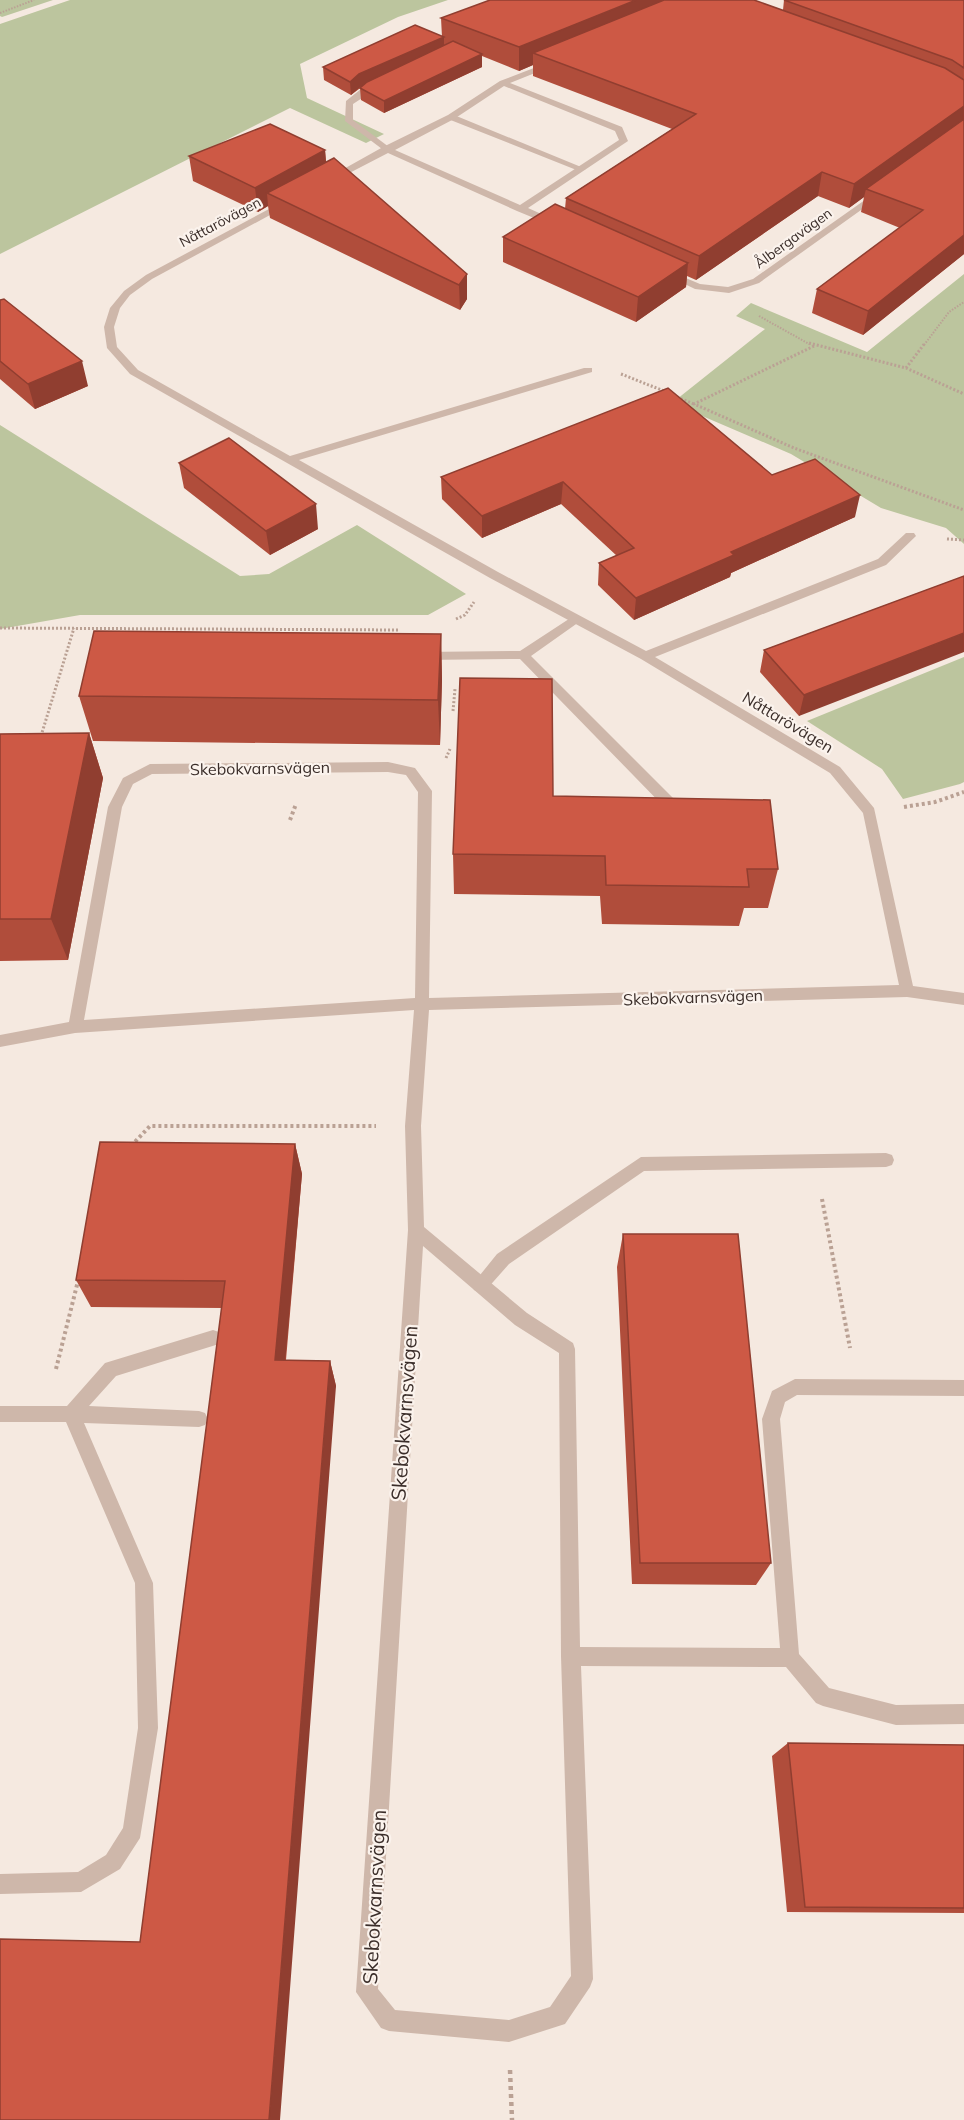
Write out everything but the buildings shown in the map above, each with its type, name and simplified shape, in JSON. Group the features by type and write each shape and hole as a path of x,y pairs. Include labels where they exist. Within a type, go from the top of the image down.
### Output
{"street":[{"path":"314,188 451,117 503,83 566,57"},
{"path":"384,82 364,91 349,103 349,121 386,149 562,227"},
{"path":"503,83 619,129 624,141 520,209"},
{"path":"451,117 582,168"},
{"name":"Ålbergavägen","path":"656,269 698,287 729,290 756,281 888,186"},
{"name":"Nåttarövägen","path":"293,199 149,277 127,293 115,308 109,327 112,348 134,372 494,575 645,656 836,770 869,812 907,990"},
{"path":"291,459 588,370"},
{"path":"645,656 882,562 909,536"},
{"path":"411,656 524,655 575,619"},
{"path":"524,655 689,824"},
{"name":"Skebokvarnsvägen","path":"75,1027 116,807 128,781 150,769 388,767 410,771 425,791 422,1004 413,1126 416,1230 367,1992 389,2020 509,2031 557,2016 582,1979 571,1656 567,1349 521,1319 416,1230"},
{"name":"Skebokvarnsvägen","path":"0,1041 75,1027 422,1004 521,1003 907,990 964,999"},
{"path":"480,1285 503,1259 641,1164 886,1161"},
{"path":"71,1414 111,1369 213,1338"},
{"path":"964,1388 795,1387 778,1397 771,1419 790,1658 823,1696 896,1715 964,1714"},
{"path":"0,1414 199,1419"},
{"path":"0,1884 81,1882 113,1862 133,1831 148,1728 144,1583 71,1414"},
{"path":"571,1656 790,1658"}],"path":[{"path":"0,13 34,0"},
{"path":"729,290 745,308 814,346 906,368 964,394"},
{"path":"906,368 949,312 964,302"},
{"path":"694,404 814,346"},
{"path":"588,370 623,374 664,391"},
{"path":"674,396 794,448 964,510"},
{"path":"454,620 465,615 494,575"},
{"path":"0,628 409,630"},
{"path":"41,738 74,628"},
{"path":"869,812 935,802 964,792"},
{"path":"128,1149 150,1126 413,1126"},
{"path":"818,1161 827,1235 858,1387"},
{"path":"45,1414 80,1276"},
{"path":"509,2031 512,2120"}],"green space":[{"path":"0,0 53,0 2,17 0,16"},
{"path":"70,0 448,0 398,17 300,64 307,98 384,134 366,143 290,108 0,254 0,24"},
{"path":"964,274 964,544 946,528 881,508 791,454 672,403 765,329 736,316 751,303 867,352"},
{"path":"0,425 240,576 269,574 357,525 466,594 428,615 80,615 0,629"},
{"path":"964,657 964,782 960,784 903,799 882,769 807,721"}]}
